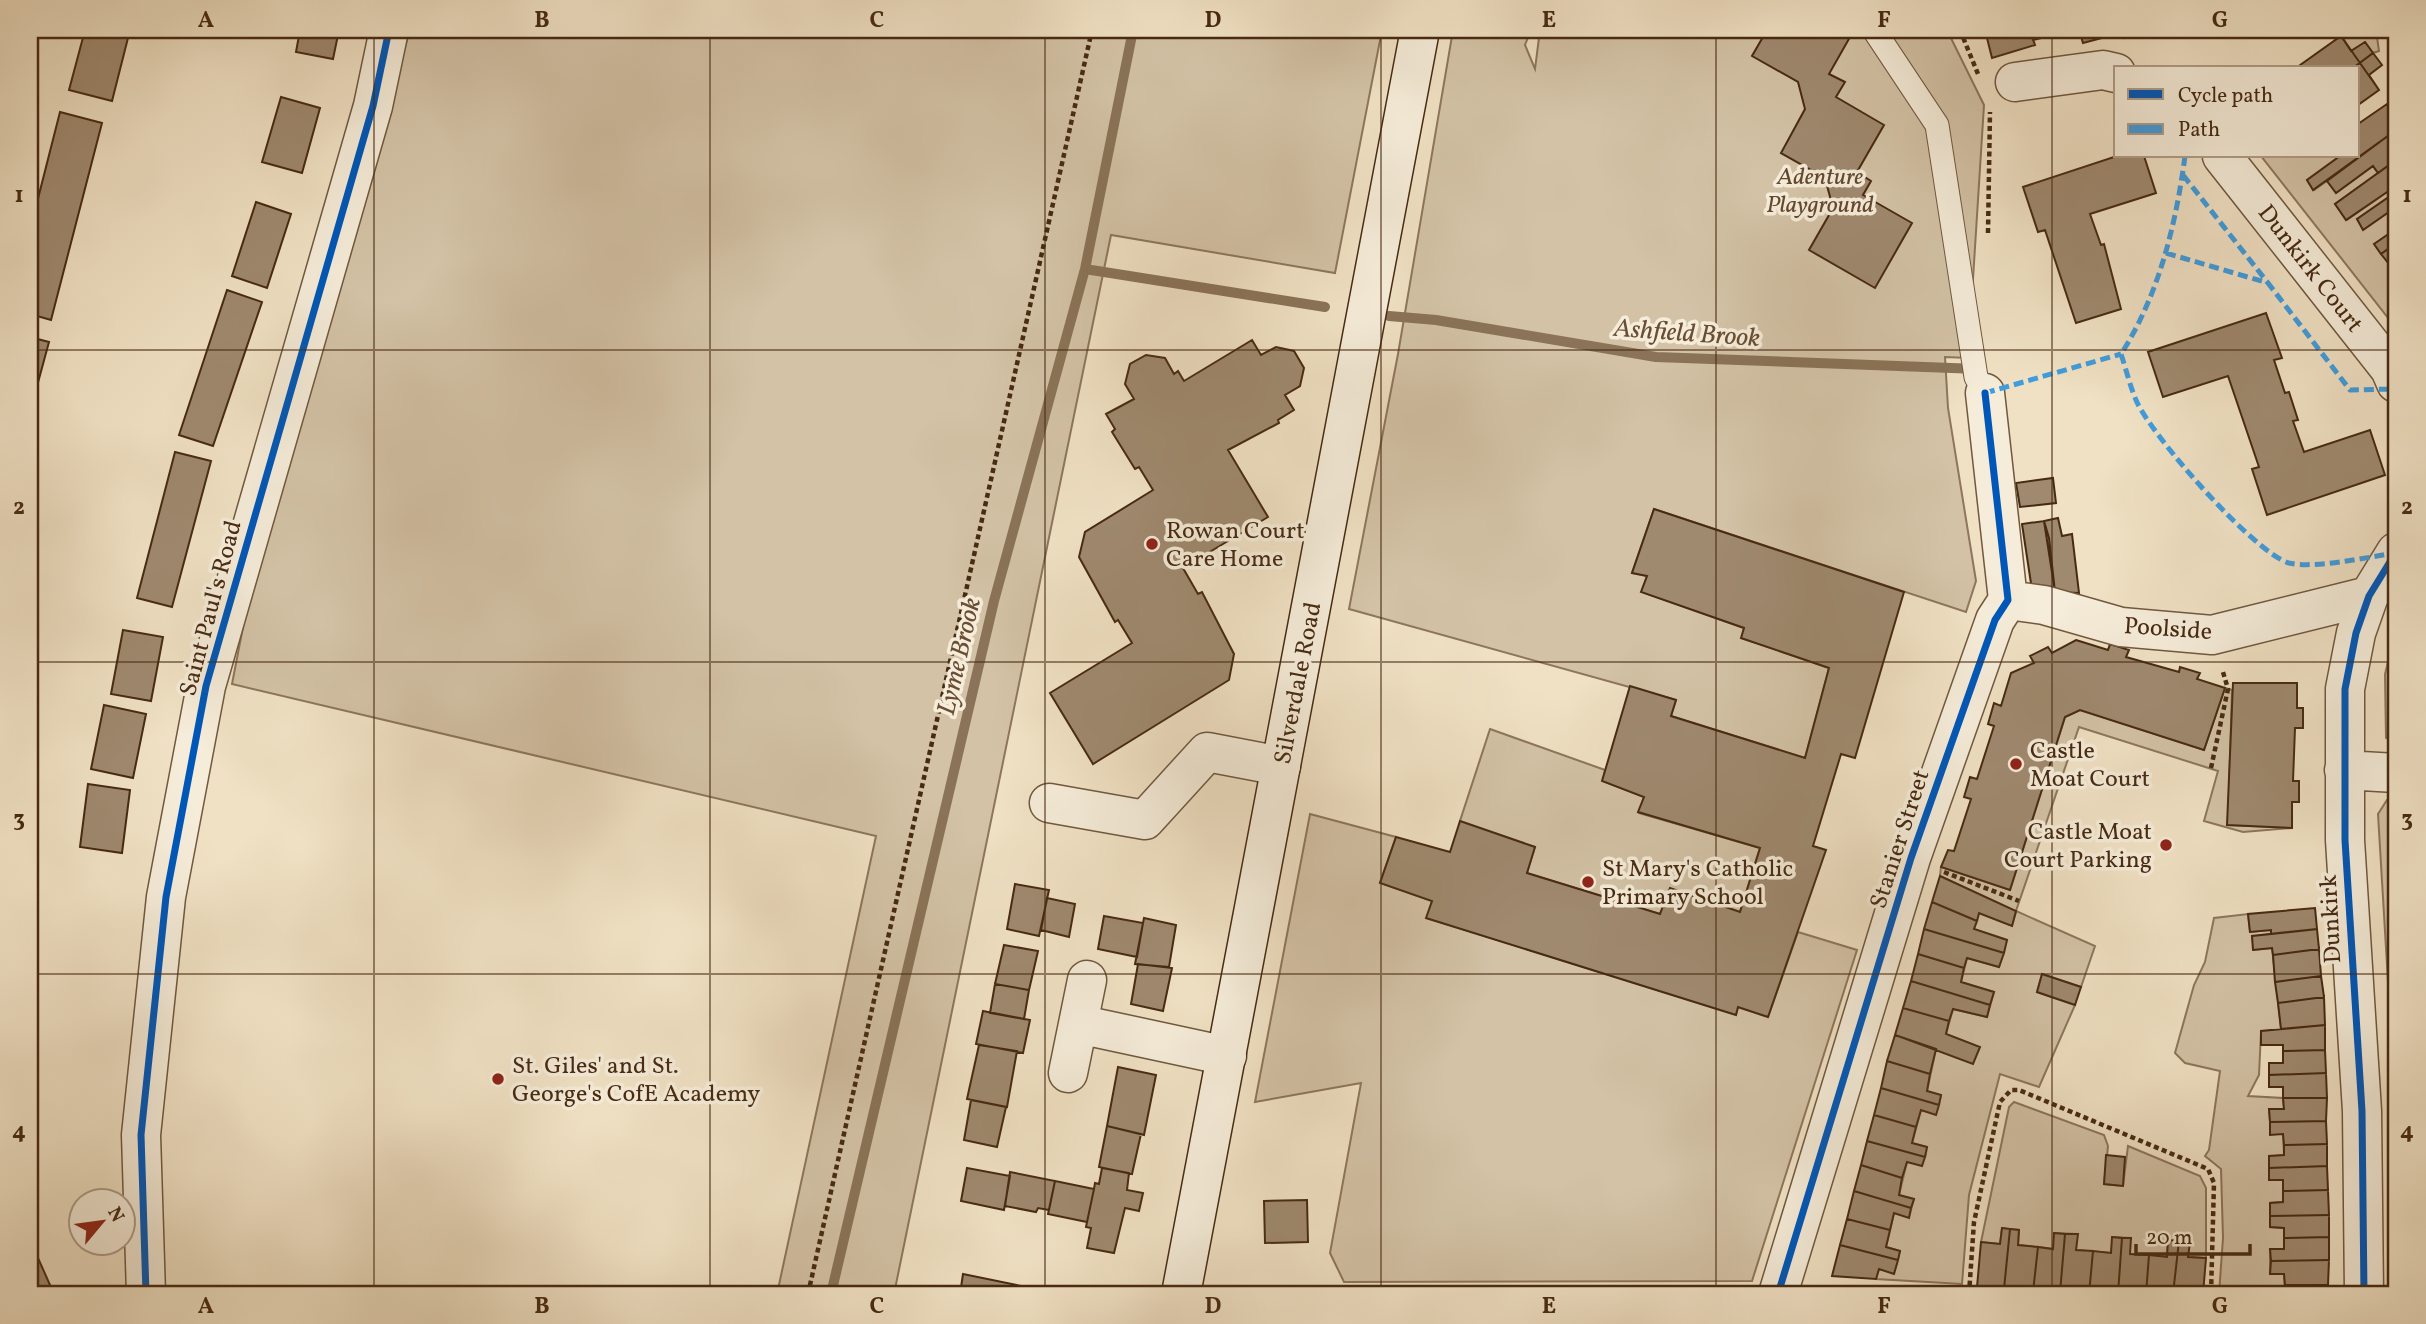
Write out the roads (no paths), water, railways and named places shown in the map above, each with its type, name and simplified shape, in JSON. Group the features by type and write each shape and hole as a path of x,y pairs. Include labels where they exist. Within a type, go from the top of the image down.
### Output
{"street":[{"name":"Saint Paul's Road","path":"146,1294 141,1135 166,897 206,686 373,106 389,30"},
{"name":"Silverdale Road","path":"1181,1294 1420,30"},
{"path":"1995,89 2104,70 2114,72"},
{"name":"Dunkirk Court","path":"2224,158 2390,369 2396,383"},
{"path":"1978,375 2008,600"},
{"name":"Dunkirk","path":"2364,1294 2380,1240 2362,1111 2347,895 2345,690 2356,633 2369,596 2396,552"},
{"name":"Poolside","path":"2008,600 2044,605 2122,627 2212,635 2369,596"},
{"name":"Stanier Street","path":"1778,1294 1911,858 1995,620 2008,600"},
{"path":"1049,803 1144,820 1207,752 1281,766"},
{"path":"2344,770 2396,773"},
{"path":"1068,1073 1087,980"},
{"path":"1078,1024 1227,1056"}],"lane":[{"path":"1874,30 1937,125 1978,375"}],"waterway":[{"name":"Lyme Brook","path":"831,1294 994,601 1085,269 1133,30"},
{"name":"Ashfield Brook","path":"1085,269 1325,307"},
{"name":"Ashfield Brook","path":"1389,316 1436,320 1656,357 1978,369"}],"place":[{"name":"Rowan Court Care Home","path":"1152,544"},
{"name":"Castle Moat Court","path":"2016,764"},
{"name":"Castle Moat Court Parking","path":"2166,845"},
{"name":"St Mary's Catholic Primary School","path":"1588,882"},
{"name":"St. Giles' and St. George's CofE Academy","path":"498,1079"}],"park label":[{"name":"Adenture Playground","path":"1820,190"}]}
